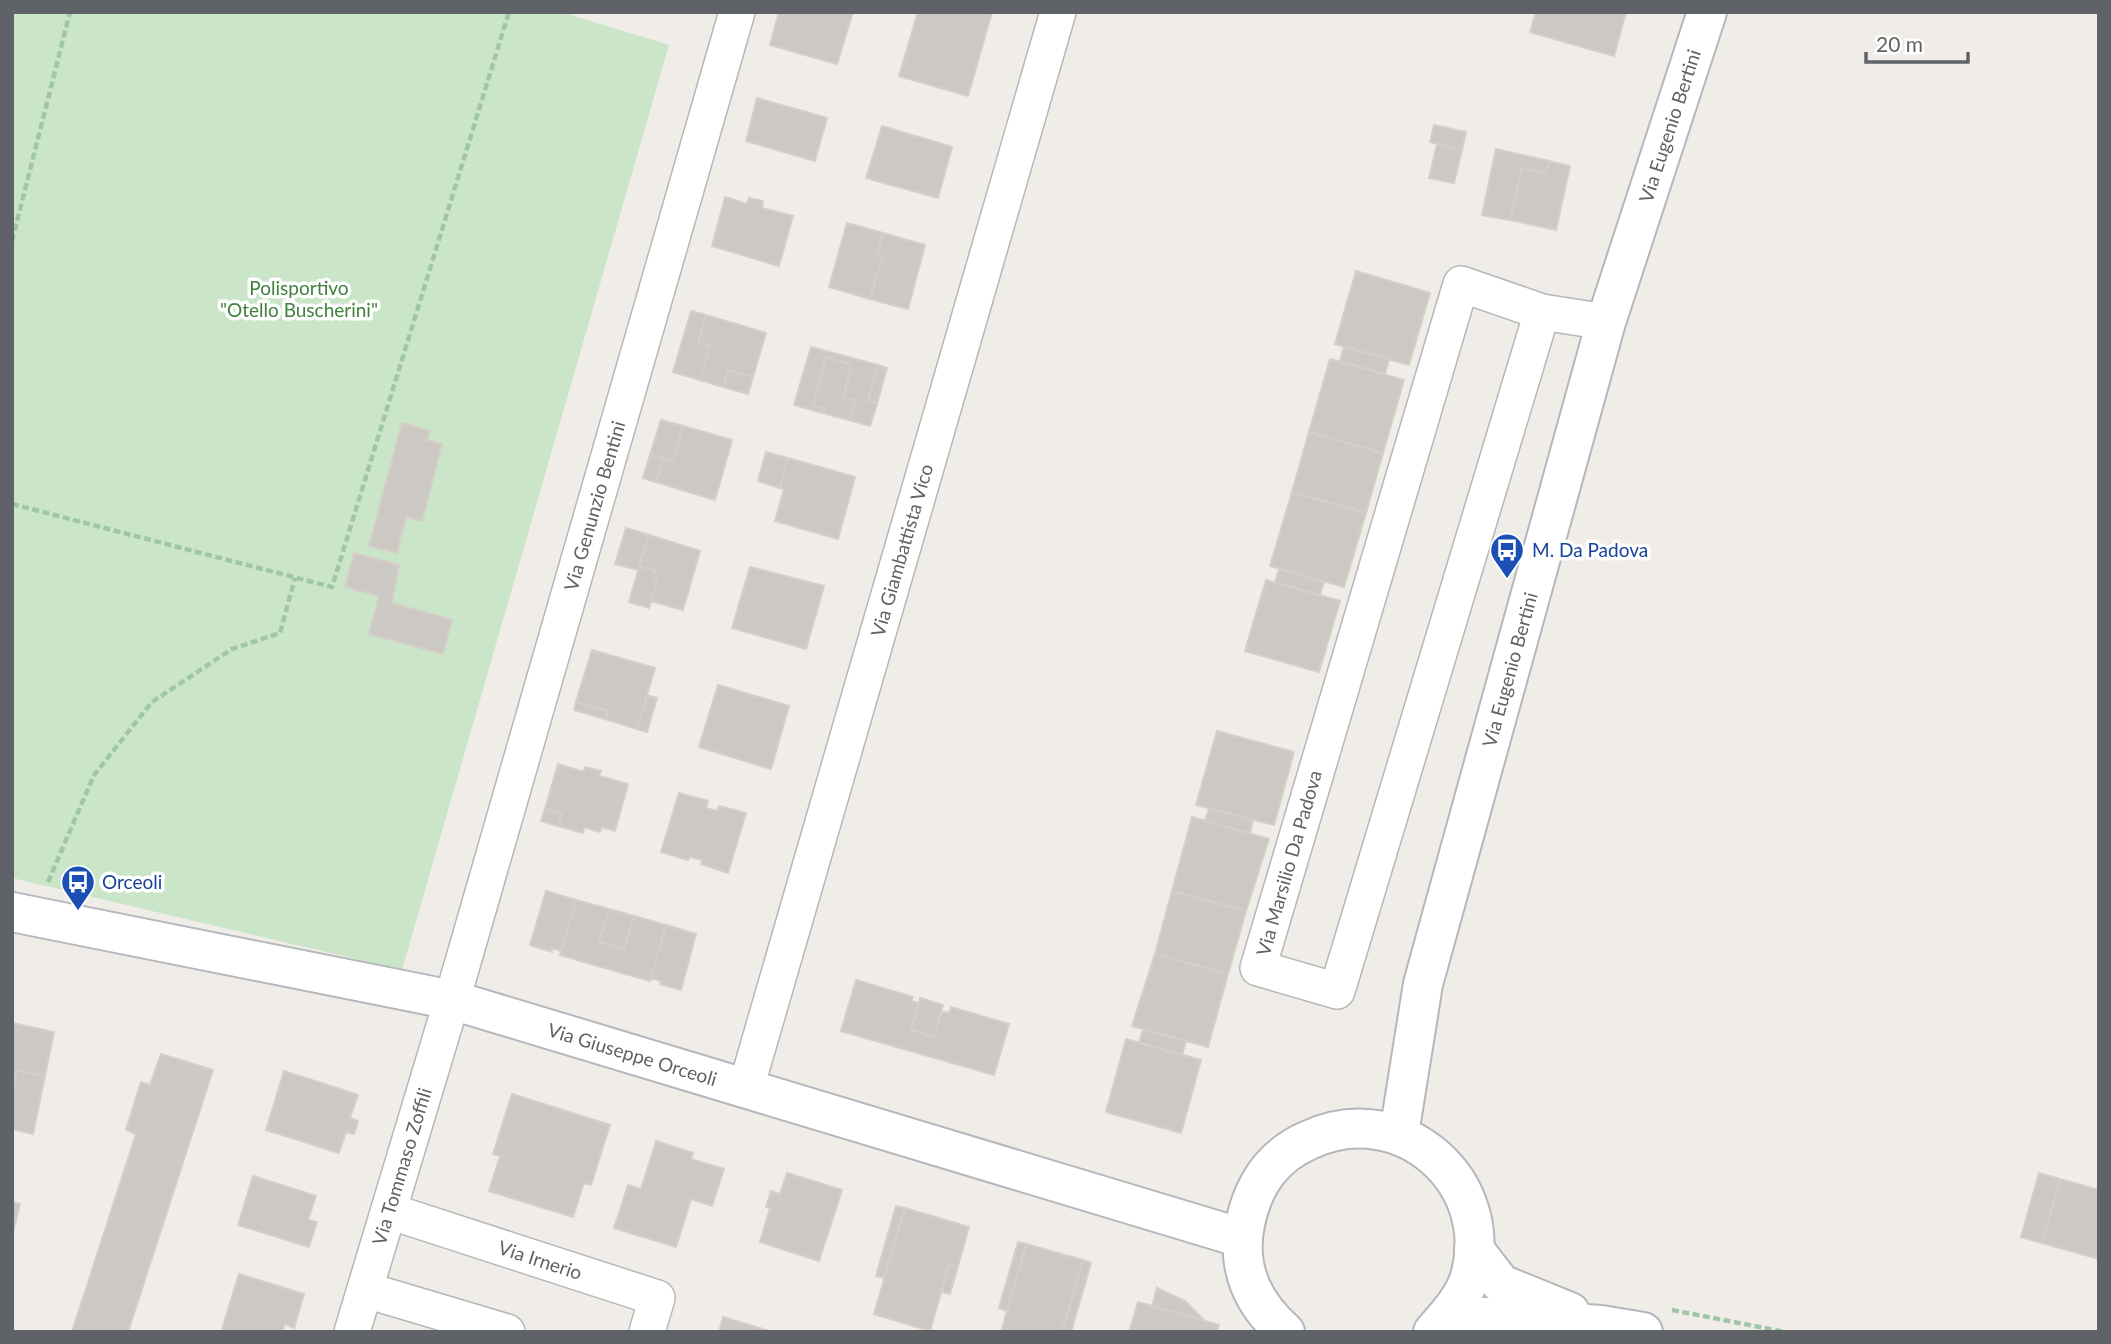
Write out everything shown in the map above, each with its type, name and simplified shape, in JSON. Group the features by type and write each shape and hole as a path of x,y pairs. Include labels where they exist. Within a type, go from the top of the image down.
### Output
{"street":[{"name":"Via Genunzio Bentini","path":"452,1000 737,12"},
{"name":"Via Giambattista Vico","path":"746,1088 1058,12"},
{"name":"Via Eugenio Bertini","path":"1399,1134 1423,985 1606,323 1707,12"},
{"name":"Via Marsilio Da Padova","path":"1542,312 1337,992 1258,968 1461,284 1542,312 1606,323"},
{"name":"Via Giuseppe Orceoli","path":"12,912 452,1000 1242,1238"},
{"name":"Via Tommaso Zoffili","path":"352,1332 452,1000"},
{"path":"1275,1327 1253,1293 1244,1266 1242,1238 1249,1203 1267,1171 1294,1146 1327,1131 1363,1127 1399,1134 1431,1152 1455,1180 1471,1213 1474,1249 1468,1281 1454,1309 1434,1332"},
{"name":"Via Irnerio","path":"389,1211 657,1298 647,1332"},
{"path":"1474,1249 1501,1284 1601,1325"},
{"path":"366,1290 507,1332"},
{"path":"1434,1332 1483,1317 1601,1325 1643,1332"}],"path":[{"path":"12,241 70,12"},
{"path":"12,504 332,587 509,12"},
{"path":"46,886 94,775 152,702 232,649 280,633 295,578"}],"green space":[{"name":"Polisportivo \"Otello Buscherini\"","path":"12,12 571,12 571,15 669,45 402,970 12,878"}],"building":[{"path":"779,12 853,12 837,64 770,45"},
{"path":"918,12 992,12 968,96 899,76"},
{"path":"1536,12 1626,12 1614,56 1530,32"},
{"path":"757,98 827,118 815,161 746,141"},
{"path":"1434,125 1466,132 1462,150 1430,142"},
{"path":"882,126 952,147 938,198 866,178"},
{"path":"1437,144 1462,150 1454,183 1429,178"},
{"path":"1496,149 1549,161 1546,173 1522,168 1510,220 1482,215"},
{"path":"1549,161 1570,166 1556,230 1510,220 1522,168 1546,173"},
{"path":"725,197 747,204 749,198 763,201 762,208 793,216 779,266 712,246"},
{"path":"847,223 883,233 877,254 883,256 870,299 829,287"},
{"path":"883,233 925,245 908,309 870,299 883,256 877,254"},
{"path":"1356,271 1430,293 1409,365 1335,344"},
{"path":"691,311 706,315 698,343 710,346 700,380 673,372"},
{"path":"706,315 766,333 753,377 728,370 723,387 700,380 710,346 698,343"},
{"path":"811,347 878,365 868,401 877,404 870,426 849,420 855,400 843,397 852,365 826,357 813,406 825,409 823,413 794,405"},
{"path":"1344,347 1389,359 1385,374 1340,361"},
{"path":"826,357 852,365 843,397 855,400 849,420 823,413 825,409 813,406"},
{"path":"1330,359 1404,380 1383,453 1309,432"},
{"path":"878,365 887,368 877,404 868,401"},
{"path":"728,370 753,377 748,394 723,387"},
{"path":"661,420 683,426 673,461 650,455"},
{"path":"402,423 430,431 427,440 442,444 422,521 406,517 397,553 369,546"},
{"path":"683,426 732,440 715,500 656,482 664,458 673,461"},
{"path":"1309,432 1383,453 1366,513 1292,492"},
{"path":"766,452 788,458 780,488 758,481"},
{"path":"650,455 664,458 656,482 643,478"},
{"path":"788,458 855,477 838,539 775,521 784,489 780,488"},
{"path":"1292,492 1366,513 1344,587 1270,566"},
{"path":"626,528 649,535 638,570 615,564"},
{"path":"649,535 700,551 683,610 651,601 658,578 653,577 655,570 639,567"},
{"path":"354,553 399,565 392,603 452,620 443,654 369,634 379,596 345,587"},
{"path":"639,567 655,570 653,577 658,578 649,608 629,602"},
{"path":"750,567 824,586 806,649 732,628"},
{"path":"1279,569 1324,582 1320,595 1275,582"},
{"path":"1266,580 1340,601 1319,672 1245,651"},
{"path":"592,650 655,668 637,729 605,719 608,711 576,702"},
{"path":"718,685 789,706 771,769 699,747"},
{"path":"647,695 657,698 647,732 637,729"},
{"path":"576,702 608,711 605,719 574,710"},
{"path":"1217,731 1294,752 1274,825 1196,805"},
{"path":"558,764 584,772 585,767 601,771 599,776 628,784 615,831 602,827 600,832 584,827 583,833 558,826 562,813 545,809"},
{"path":"679,793 708,801 706,808 717,811 719,806 746,813 728,873 701,864 702,860 690,857 688,860 661,852"},
{"path":"1209,808 1253,820 1250,833 1205,821"},
{"path":"545,809 562,813 558,826 541,821"},
{"path":"1192,817 1269,839 1246,911 1172,891"},
{"path":"546,891 576,900 561,951 552,948 552,952 530,945"},
{"path":"1172,891 1246,911 1228,974 1155,954"},
{"path":"576,900 609,909 599,942 624,949 634,916 666,925 650,981 560,955"},
{"path":"609,909 634,916 624,949 599,942"},
{"path":"666,925 696,934 681,990 660,984 661,981 651,978"},
{"path":"1155,954 1228,974 1208,1047 1132,1026"},
{"path":"856,980 913,997 911,1001 919,1003 911,1030 934,1037 941,1011 949,1013 951,1007 1009,1024 994,1075 841,1031"},
{"path":"920,998 943,1005 934,1037 911,1030"},
{"path":"12,1023 54,1032 45,1076 17,1070 13,1089"},
{"path":"1143,1030 1186,1041 1182,1055 1139,1043"},
{"path":"1126,1039 1201,1060 1181,1133 1106,1112"},
{"path":"161,1054 213,1070 128,1332 72,1332 136,1134 126,1130 141,1082 150,1085"},
{"path":"17,1070 45,1076 33,1134 12,1129 12,1089"},
{"path":"284,1071 358,1095 350,1118 358,1121 354,1134 346,1132 339,1153 266,1130"},
{"path":"512,1094 610,1125 591,1185 584,1183 573,1217 489,1191 500,1156 493,1154"},
{"path":"656,1141 693,1153 691,1159 724,1169 712,1206 691,1199 676,1247 614,1228 628,1185 641,1189"},
{"path":"787,1173 842,1190 819,1261 760,1242 770,1208 766,1207 771,1191 780,1194"},
{"path":"2039,1173 2060,1179 2042,1243 2021,1237"},
{"path":"253,1176 316,1196 308,1220 317,1222 309,1247 238,1225"},
{"path":"2060,1179 2099,1190 2099,1259 2042,1243"},
{"path":"12,1202 20,1204 12,1236"},
{"path":"896,1206 905,1208 884,1278 876,1276"},
{"path":"905,1208 969,1227 958,1266 949,1264 930,1331 874,1314"},
{"path":"1018,1242 1026,1244 1007,1311 999,1308"},
{"path":"1026,1244 1083,1260 1062,1332 1001,1332"},
{"path":"1083,1260 1091,1263 1071,1332 1068,1332 1063,1330"},
{"path":"949,1264 958,1266 950,1294 942,1292"},
{"path":"239,1274 304,1294 294,1328 285,1324 282,1332 230,1332 222,1329"},
{"path":"1157,1288 1185,1301 1204,1320 1152,1306"},
{"path":"1138,1302 1219,1325 1217,1332 1129,1332"},
{"path":"723,1317 773,1332 719,1332"}],"place":[{"name":"M. Da Padova","path":"1507,580"},
{"name":"Orceoli","path":"78,912"}]}
